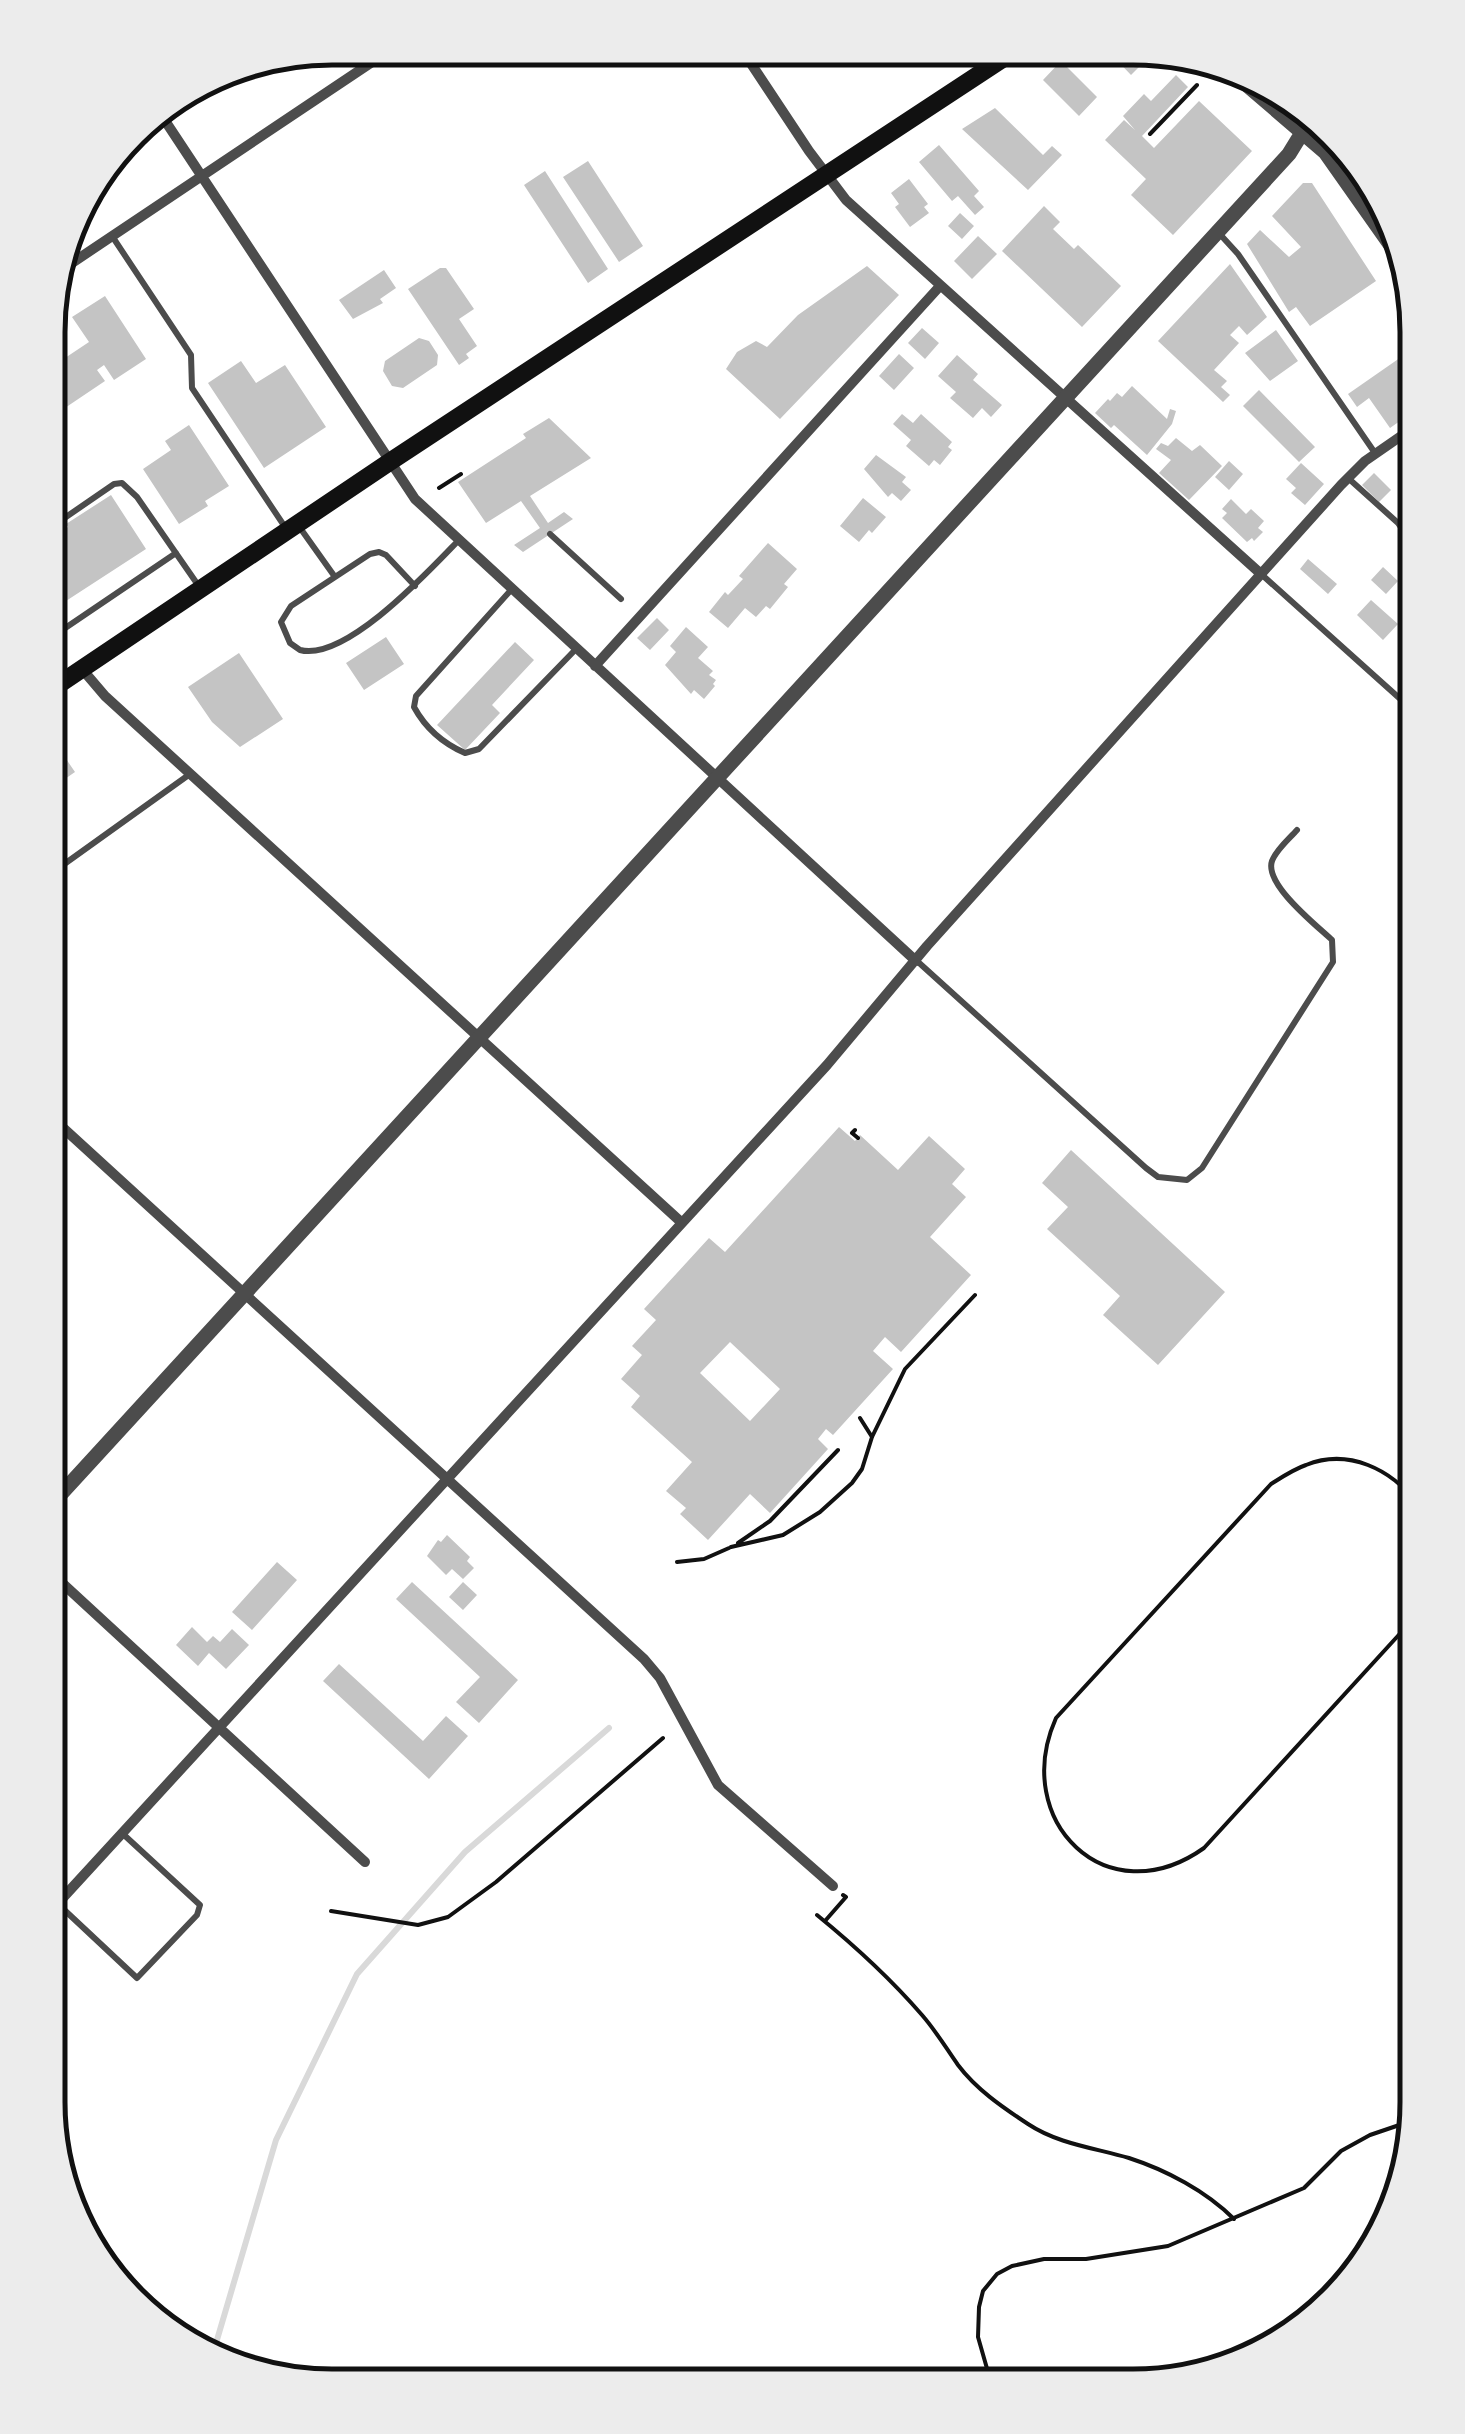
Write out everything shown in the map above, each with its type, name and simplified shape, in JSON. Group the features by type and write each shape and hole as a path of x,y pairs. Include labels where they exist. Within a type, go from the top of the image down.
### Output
{"main road":[{"path":"65,681 993,65"}],"street":[{"path":"75,261 368,65"},
{"path":"752,65 826,174 865,218 1261,574"},
{"path":"1259,97 1303,132 1345,178 1378,226"},
{"path":"167,123 415,499 916,960"},
{"path":"65,1490 1066,399 1289,154 1305,128"},
{"path":"595,666 940,286"},
{"path":"65,1896 827,1065 916,960 1348,478 1400,437"},
{"path":"82,669 105,696 681,1222"},
{"path":"65,1130 644,1658 660,1678 718,1785 833,1886"},
{"path":"65,1586 364,1862"}],"lane":[{"path":"1216,230 1238,254 1375,453"},
{"path":"112,236 191,355 192,388 292,527 334,578"},
{"path":"1348,478 1400,525"},
{"path":"65,518 114,484 122,483 138,497 201,589"},
{"path":"550,534 621,599"},
{"path":"415,586 394,561 380,552 370,554 284,612 284,632 300,650 323,652 382,614 415,586 458,540"},
{"path":"65,629 176,553"},
{"path":"1261,574 1400,699"},
{"path":"511,590 416,696 414,707 430,731 465,753 479,749 576,648"},
{"path":"65,863 190,774"},
{"path":"916,960 1146,1168 1158,1177 1187,1180 1202,1168 1333,962 1332,940 1277,885 1271,872 1271,862 1297,830"},
{"path":"65,1911 137,1978 197,1915 200,1905 122,1833"}],"path":[{"path":"1150,134 1197,85"},
{"path":"439,488 461,474"},
{"path":"855,1130 852,1133 858,1138"},
{"path":"676,1562 783,1535 820,1512 862,1470 872,1438 905,1369 975,1295"},
{"path":"860,1418 872,1438"},
{"path":"731,1547 770,1521 838,1450"},
{"path":"1399,1485 1379,1469 1350,1458 1309,1463 1271,1484 1056,1718 1046,1741 1045,1784 1056,1826 1079,1852 1097,1864 1153,1871 1181,1865 1204,1848 1399,1634"},
{"path":"331,1912 418,1925 448,1918 496,1882 662,1738"},
{"path":"825,1921 846,1897"},
{"path":"817,1915 864,1954 902,1993 960,2067 992,2099 1044,2132 1076,2146 1128,2158 1178,2179 1234,2219"},
{"path":"987,2369 978,2337 979,2308 983,2291 996,2274 1012,2266 1044,2260 1086,2259 1168,2246 1304,2188 1342,2151 1398,2126"}],"building":[{"path":"1057,65 1065,65 1097,97 1079,116 1043,80"},
{"path":"1121,65 1141,65 1131,75"},
{"path":"1176,75 1188,87 1142,136 1154,148 1199,101 1252,151 1173,235 1131,195 1146,179 1105,140 1124,120 1135,130 1123,116 1144,94 1151,101"},
{"path":"995,108 1043,155 1052,146 1062,155 1028,190 962,129"},
{"path":"939,145 979,191 974,196 984,207 975,215 958,196 952,201 919,162"},
{"path":"588,161 643,246 619,262 563,177"},
{"path":"545,171 608,269 588,283 524,185"},
{"path":"909,179 928,204 924,207 929,213 910,227 895,207 899,204 891,193"},
{"path":"1303,183 1312,183 1376,281 1310,326 1296,307 1289,312 1247,244 1260,230 1289,257 1301,247 1272,216"},
{"path":"1044,206 1060,222 1053,229 1074,249 1078,245 1121,286 1082,327 1002,251"},
{"path":"960,213 974,226 962,239 948,226"},
{"path":"978,236 997,254 972,279 954,261"},
{"path":"1230,264 1267,317 1247,335 1239,326 1230,335 1239,343 1214,370 1227,381 1221,387 1230,395 1223,402 1158,341"},
{"path":"867,266 899,295 780,419 726,369 737,352 756,341 767,347 798,315"},
{"path":"446,268 474,309 459,319 477,346 459,365 408,289"},
{"path":"384,270 396,288 380,299 383,303 353,319 339,300"},
{"path":"105,296 146,359 114,380 104,365 97,370 105,381 65,408 65,358 89,342 72,317"},
{"path":"922,328 939,343 925,359 908,343"},
{"path":"1276,330 1298,361 1270,381 1245,353"},
{"path":"419,338 429,341 438,355 437,365 403,388 392,386 383,371 385,361"},
{"path":"899,354 914,368 894,390 879,376"},
{"path":"957,355 978,374 973,380 1002,405 991,417 982,408 973,418 950,398 956,392 938,376"},
{"path":"1400,358 1400,421 1390,428 1369,398 1357,407 1348,394"},
{"path":"241,361 256,383 285,365 326,427 264,468 208,383"},
{"path":"1132,386 1167,419 1170,409 1176,411 1172,424 1147,455 1095,413 1108,399 1117,393 1122,397"},
{"path":"1259,390 1315,447 1299,462 1243,406"},
{"path":"902,414 913,423 921,414 952,442 948,447 952,450 940,465 934,460 929,466 906,446 911,440 893,424"},
{"path":"549,418 591,458 530,496 548,523 564,512 573,519 523,552 514,545 540,528 521,501 486,523 458,482 526,438 523,434"},
{"path":"189,425 229,486 205,501 208,506 179,524 143,469 171,450 165,441"},
{"path":"1176,438 1192,451 1200,445 1222,466 1189,500 1159,473 1171,460 1156,449 1161,443 1168,446"},
{"path":"876,455 906,477 902,482 911,490 901,501 892,493 888,497 864,469"},
{"path":"1229,461 1243,474 1229,490 1215,477"},
{"path":"1301,463 1324,484 1305,505 1291,493 1296,488 1286,479"},
{"path":"1374,473 1391,490 1379,502 1362,485"},
{"path":"111,495 146,549 65,602 66,524"},
{"path":"863,498 886,517 859,542 840,526"},
{"path":"1231,499 1246,514 1251,509 1264,521 1258,528 1263,532 1254,541 1252,538 1247,542 1222,518 1227,513 1222,509"},
{"path":"768,543 797,569 770,609 766,606 756,617 745,608 728,628 709,612 725,592 728,595 743,579 739,576"},
{"path":"1308,559 1337,584 1328,594 1300,569"},
{"path":"1383,567 1398,581 1386,594 1371,580"},
{"path":"1371,600 1398,624 1383,640 1357,615"},
{"path":"657,618 669,630 650,650 637,638"},
{"path":"686,627 708,647 698,658 713,671 709,675 716,680 704,699 694,690 691,694 665,665 676,652 670,646"},
{"path":"386,637 404,664 364,690 346,663"},
{"path":"515,642 534,660 492,705 500,713 465,750 437,725"},
{"path":"239,653 283,719 240,747 212,722 188,687"},
{"path":"65,757 75,772 65,779"},
{"path":"839,1127 855,1141 860,1135 898,1170 929,1136 965,1169 952,1184 966,1197 930,1237 971,1275 901,1352 885,1337 873,1351 893,1369 833,1435 826,1429 818,1439 828,1449 770,1513 750,1494 708,1540 680,1514 686,1508 666,1491 692,1462 631,1407 640,1396 621,1379 642,1355 632,1346 656,1320 644,1309 709,1238 725,1252","holes":["730,1342 780,1389 750,1421 700,1373"]},
{"path":"1071,1150 1225,1292 1158,1365 1103,1315 1120,1296 1047,1229 1068,1207 1042,1183"},
{"path":"447,1535 470,1557 467,1561 474,1568 463,1579 452,1569 446,1575 427,1556 438,1540 441,1542"},
{"path":"277,1562 297,1580 252,1630 232,1612"},
{"path":"412,1582 518,1680 479,1723 456,1702 480,1677 396,1599"},
{"path":"463,1582 477,1595 463,1610 449,1597"},
{"path":"192,1627 207,1642 213,1636 220,1642 232,1629 249,1645 226,1669 209,1653 198,1666 176,1645"},
{"path":"339,1664 423,1741 446,1716 468,1736 429,1779 323,1681"}],"waterway":[{"path":"216,2342 276,2140 357,1974 465,1852 609,1728"}]}
